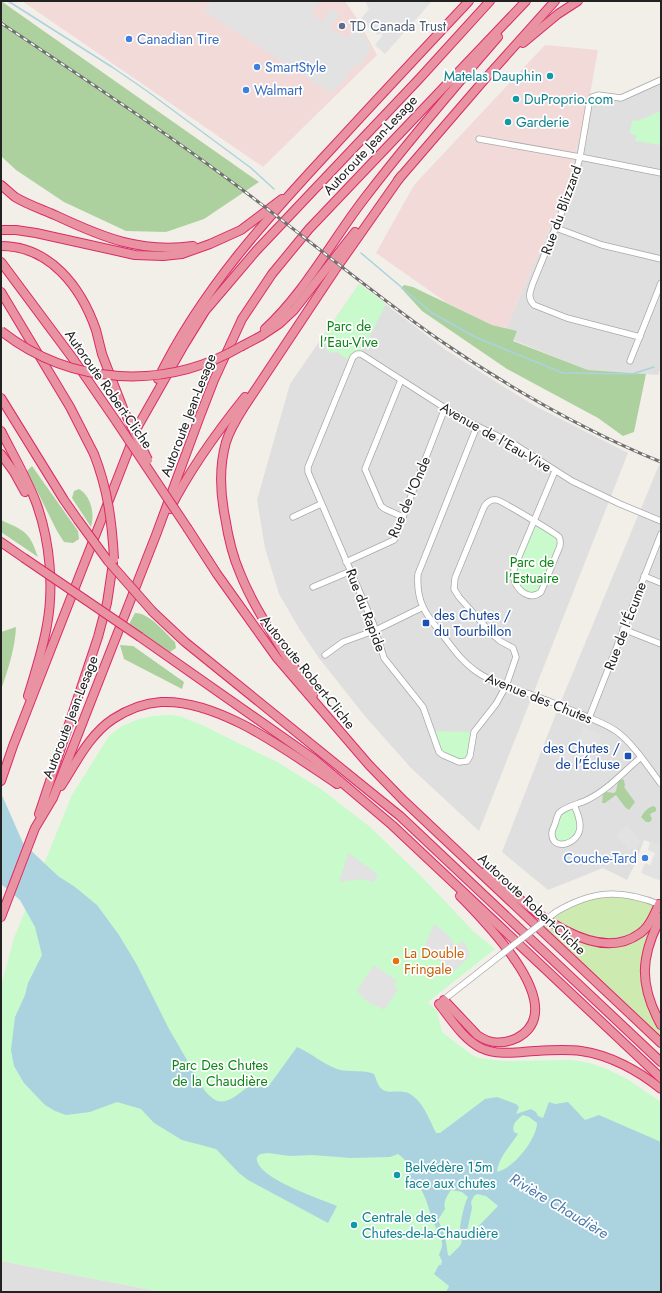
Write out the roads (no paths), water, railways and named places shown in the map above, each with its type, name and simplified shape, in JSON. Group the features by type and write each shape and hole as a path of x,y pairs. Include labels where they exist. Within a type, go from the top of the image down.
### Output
{"highway":[{"path":"138,426 153,390 183,330 220,277 293,190 469,1"},
{"name":"Autoroute Jean-Lesage","path":"1,779 138,426 184,344 205,311 256,252 419,79 490,1"},
{"name":"Autoroute Jean-Lesage","path":"1,917 35,828 53,798 156,535 214,380 242,320 265,284 289,251 526,1"},
{"path":"242,346 259,334 295,297 364,199 440,105 529,1"},
{"path":"1,331 26,348 59,363 90,372 140,377 175,373 213,361 261,336 279,324 294,310 355,232 402,176 485,79 556,1"},
{"path":"485,79 541,28 558,14 578,1"},
{"path":"319,707 311,692 269,629 253,601 240,573 228,537 221,494 221,470 227,441 234,424 244,407 335,270 402,176"},
{"path":"1,185 15,196 89,231 120,242 150,248 176,248 210,244"},
{"path":"2,230 36,233 135,256 182,254 210,244 241,230 293,190"},
{"path":"1,246 16,247 42,257 54,264 72,283 80,296 96,330 102,354 124,411 165,493"},
{"name":"Autoroute Robert-Cliche","path":"1,262 74,360 254,627 302,689 369,765 403,800 661,1043"},
{"path":"1,292 70,407 94,454 110,508 114,559 107,603 98,637 35,828"},
{"path":"156,535 178,492 205,450 222,425 282,349"},
{"name":"Autoroute Robert-Cliche","path":"1,398 78,520 108,561 153,612 185,642 400,816 661,1062"},
{"path":"1,431 36,504 46,545 50,586 47,625 13,746"},
{"path":"1,454 31,502 46,545"},
{"path":"3,544 140,637 314,759 358,798 392,825 661,1078"},
{"path":"53,798 87,746 100,730 112,719 135,707 161,702 194,706 211,711 235,722 280,746 358,798"},
{"path":"448,843 480,866 530,908 547,920 568,933 590,941 602,943 622,942 639,934 645,929 660,903"},
{"path":"441,1002 483,1040 495,1043 509,1041 520,1036 530,1025 535,1012 535,1004 530,986 511,954 480,917 455,891 444,874"},
{"path":"661,917 647,951 644,969 645,984 648,996 661,1025"},
{"path":"441,1002 467,1038 474,1044 487,1050 502,1053 556,1050 583,1051 620,1063 661,1089"}],"street":[{"name":"Rue du Blizzard","path":"640,336 567,318 534,305 530,302 529,297 572,187 580,156 589,104 592,98 598,95 621,98 661,80"},
{"path":"479,139 580,156 661,173"},
{"path":"556,228 611,248 661,259"},
{"path":"630,361 661,283"},
{"name":"Avenue de l'Eau-Vive","path":"357,354 361,354 445,408 514,444 572,481 620,504 661,521"},
{"name":"Rue du Rapide","path":"357,354 353,357 308,467 309,476 376,630 384,658 423,707 439,752 459,762 467,761 470,756 474,732 496,704 506,686"},
{"path":"401,380 365,469 381,506 402,517"},
{"name":"Rue de l'Onde","path":"346,562 394,540 445,408"},
{"name":"Avenue des Chutes","path":"477,426 418,574 418,595 422,608 432,622 470,666 485,677 548,701 616,731 628,741 661,784"},
{"path":"506,686 516,657 515,652 513,648 500,641 491,633 459,597 454,589 455,578 486,503 499,500 534,522 556,534 559,537 560,546 541,592 533,597 527,595 520,590 513,578 513,573 534,522 555,471"},
{"path":"293,517 321,504"},
{"name":"Rue de l'Écume","path":"589,718 661,534"},
{"path":"313,587 351,571"},
{"path":"644,576 661,583"},
{"path":"325,654 343,642 376,630 422,608"},
{"path":"623,629 661,644"},
{"path":"574,805 579,817 579,833 570,842 561,845 556,843 552,833 559,813 566,808 596,795 640,758"},
{"path":"441,1002 556,912 585,898 608,894 632,895 660,903"}],"water":[{"name":"Rivière Chaudière","path":"1,793 23,843 58,876 75,887 97,905 119,935 137,965 169,1029 205,1091 218,1101 232,1098 253,1083 261,1087 268,1087 297,1047 337,1069 374,1074 379,1086 386,1091 404,1092 413,1096 424,1108 436,1133 440,1133 485,1099 497,1097 516,1104 519,1107 516,1114 531,1109 536,1112 538,1116 543,1118 549,1102 555,1104 568,1102 585,1120 599,1115 661,1142 661,1292 446,1292 449,1286 434,1274 439,1265 441,1265 442,1261 439,1255 442,1240 422,1192 419,1187 406,1175 406,1163 398,1154 390,1157 351,1158 312,1155 290,1156 268,1153 260,1154 257,1157 259,1165 276,1179 304,1193 337,1206 328,1223 248,1180 239,1173 216,1149 182,1140 154,1123 141,1109 117,1102 90,1112 66,1115 45,1105 24,1083 14,1066 11,1050 15,1017 25,995 28,983 42,955 35,927 20,900 1,884","holes":["523,1115 529,1117 537,1123 533,1137 529,1145 517,1159 503,1170 497,1172 502,1157 518,1134 514,1132 514,1124","451,1190 462,1192 468,1197 460,1225 462,1240 461,1244 450,1256 448,1255 445,1236 438,1220 445,1209 445,1201","477,1194 486,1196 498,1206 468,1237 467,1231 472,1208 471,1202"]}],"waterway":[{"path":"8,1 147,91 251,168 274,189"},
{"path":"361,253 432,313 475,337 563,373 632,374 654,367"}],"railway":[{"path":"1,23 215,169 389,303 464,357 519,391 575,422 661,462"}],"place":[{"name":"TD Canada Trust","path":"342,26"},
{"name":"Canadian Tire","path":"129,39"},
{"name":"SmartStyle","path":"257,67"},
{"name":"Matelas Dauphin","path":"550,76"},
{"name":"Walmart","path":"246,90"},
{"name":"DuProprio.com","path":"516,99"},
{"name":"Garderie","path":"508,122"},
{"name":"des Chutes / du Tourbillon","path":"426,623"},
{"name":"des Chutes / de l'Écluse","path":"628,756"},
{"name":"Couche-Tard","path":"645,858"},
{"name":"La Double Fringale","path":"396,961"},
{"name":"Belvédère 15m face aux chutes","path":"397,1175"},
{"name":"Centrale des Chutes-de-la-Chaudière","path":"354,1225"}],"park label":[{"name":"Parc de l'Eau-Vive","path":"349,334"},
{"name":"Parc de l'Estuaire","path":"532,570"},
{"name":"Parc Des Chutes de la Chaudière","path":"220,1074"}]}
